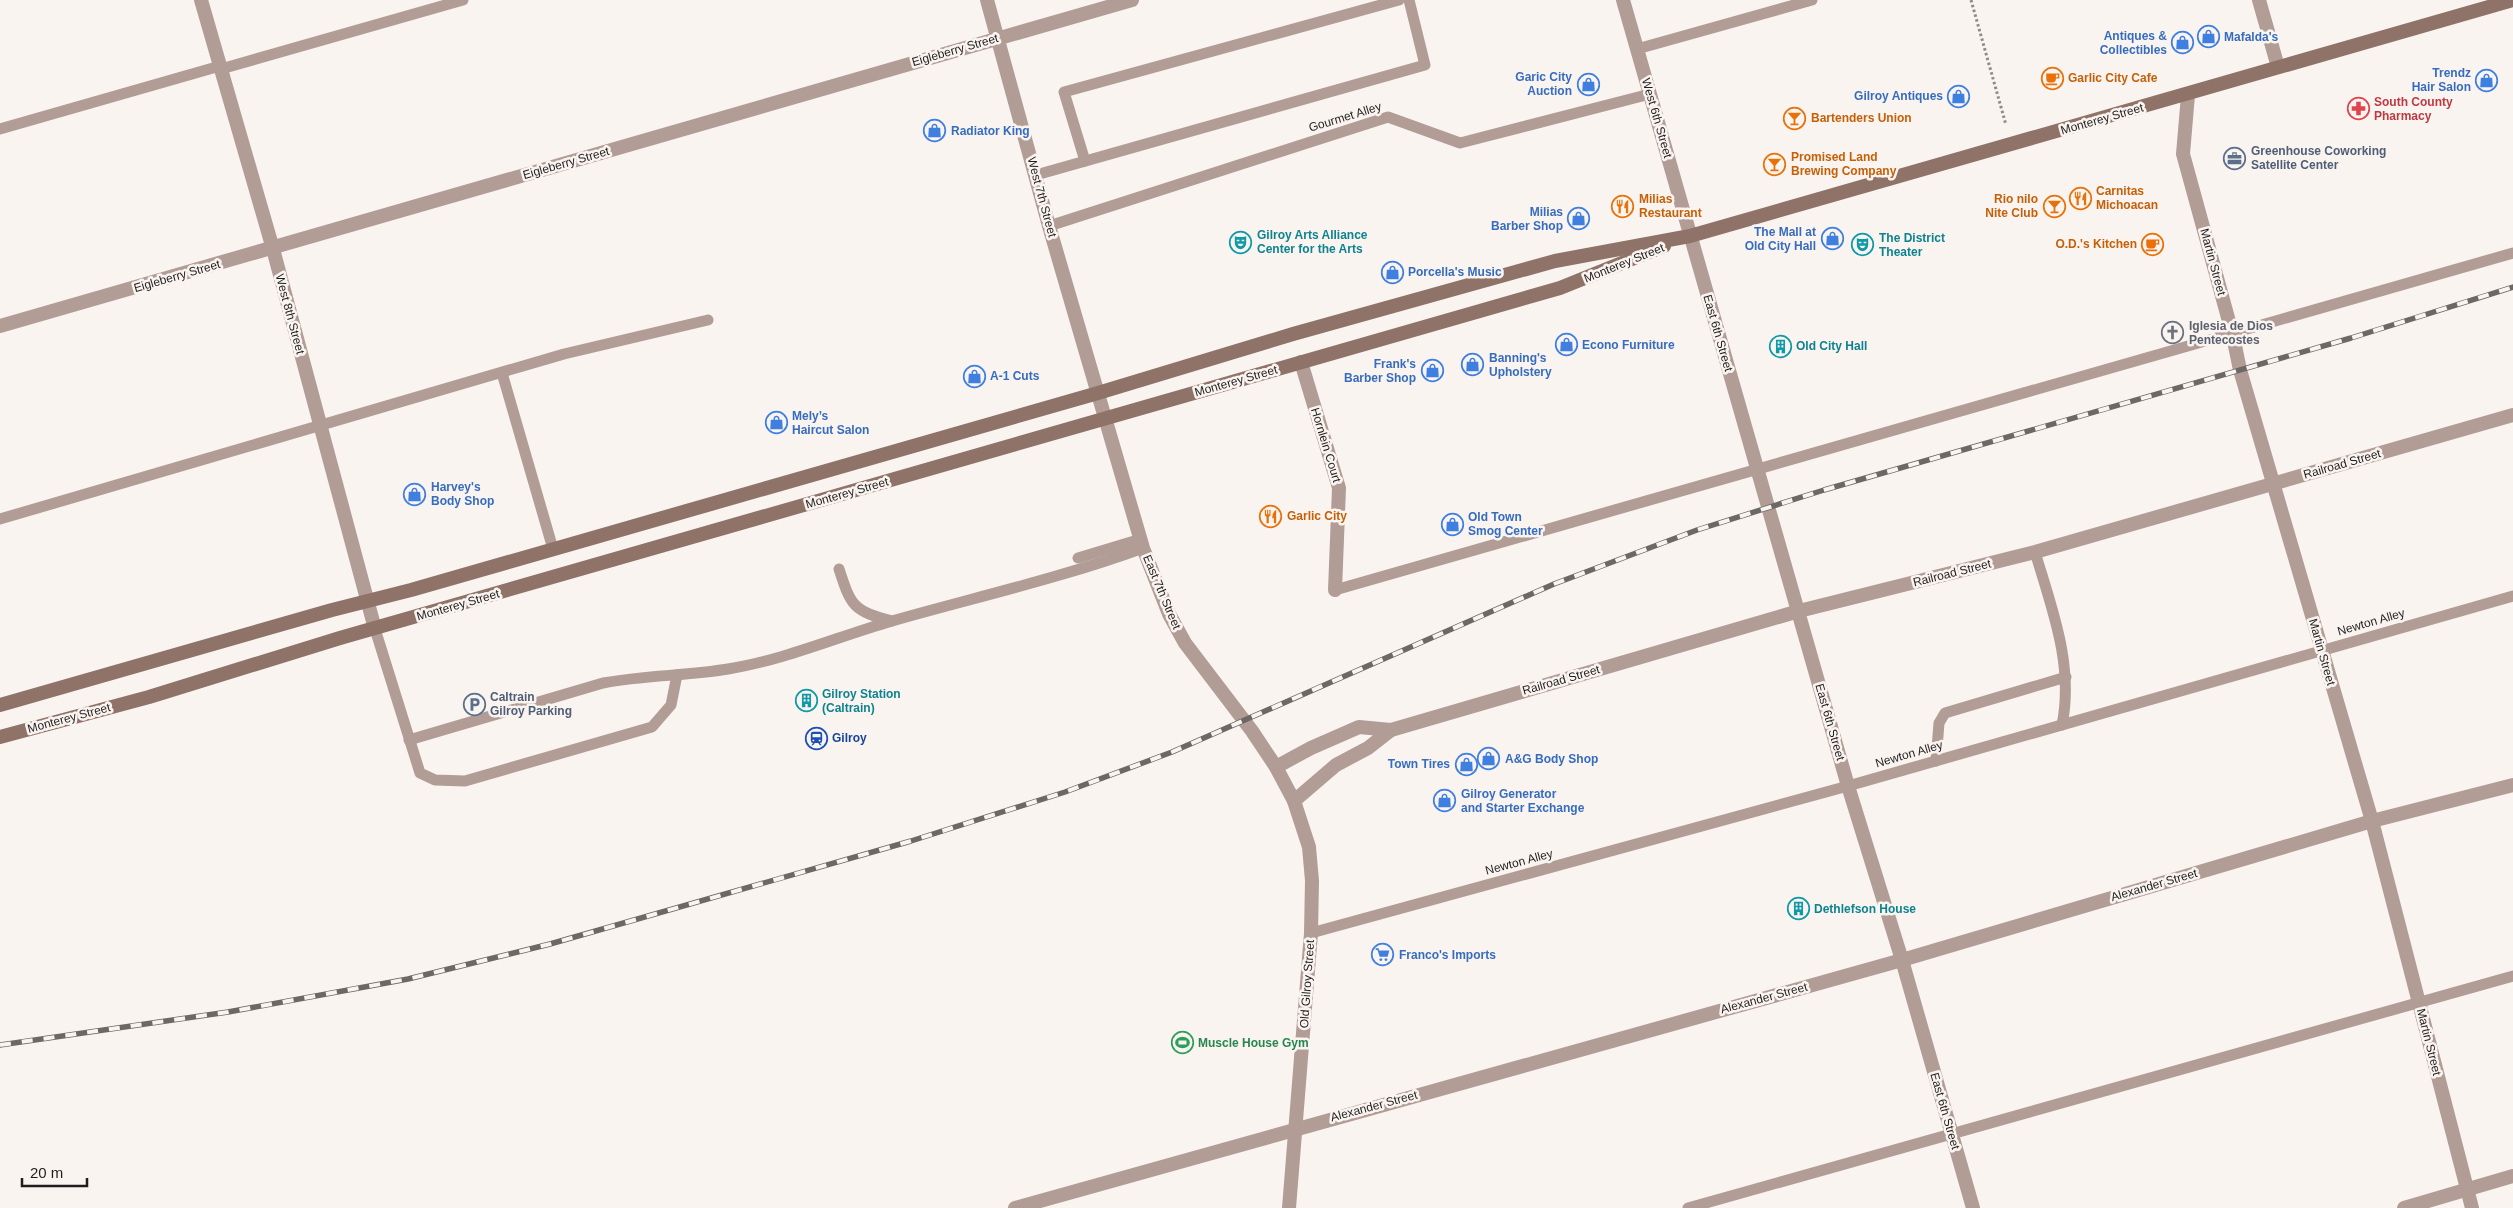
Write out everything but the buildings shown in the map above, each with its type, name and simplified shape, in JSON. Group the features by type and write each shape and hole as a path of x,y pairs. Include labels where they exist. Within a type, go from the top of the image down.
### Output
{"main road":[{"name":"Monterey Street","path":"0,705 1098,393 1293,334 1555,261 1690,236 2188,95 2278,67 2513,0"},
{"name":"Monterey Street","path":"0,737 149,697 375,629 1560,288 1690,236"}],"street":[{"name":"West 8th Street","path":"201,0 273,249 375,629"},
{"name":"West 7th Street","path":"987,0 1098,393"},
{"name":"Eigleberry Street","path":"0,326 273,249 1132,0"},
{"name":"West 6th Street","path":"1623,0 1690,236"},
{"path":"2259,0 2278,67"},
{"name":"Martin Street","path":"2188,95 2183,154 2233,336 2237,360 2372,821 2472,1208"},
{"name":"East 6th Street","path":"1690,236 1848,786 1902,960 1973,1208"},
{"name":"Hornlein Court","path":"1301,362 1339,488 1335,590"},
{"name":"East 7th Street","path":"1098,393 1142,544 1169,614 1185,643 1252,731 1276,767"},
{"name":"Railroad Street","path":"1276,767 1311,748 1359,727 1391,730 1799,611 2035,552 2513,416"},
{"name":"Railroad Street","path":"1294,801 1336,765 1368,748 1391,730"},
{"name":"Old Gilroy Street","path":"1276,767 1294,801 1309,847 1312,881 1311,933 1289,1208"},
{"name":"Alexander Street","path":"1015,1208 1902,960 2372,821 2513,785"},
{"path":"2404,1208 2513,1176"}],"lane":[{"path":"0,129 463,0"},
{"path":"1085,161 1064,92 1399,0"},
{"path":"1036,175 1425,65 1409,0"},
{"path":"1637,49 1812,0"},
{"name":"Gourmet Alley","path":"1050,226 1388,117 1460,143 1650,94"},
{"path":"1335,590 1757,468 2233,336 2513,254"},
{"path":"0,519 564,354 708,320"},
{"path":"502,373 553,549"},
{"path":"408,740 604,683 632,677 677,675 729,669 771,659 1142,544"},
{"path":"2035,552 2061,641 2066,677 2066,704 2062,725"},
{"path":"839,569 849,600 868,615 894,621"},
{"name":"Newton Alley","path":"1311,933 1848,786 2513,596"},
{"path":"375,629 408,740 420,773 436,780 465,781 652,727 671,705 677,675"},
{"path":"1936,761 1939,723 1945,713 2066,677"},
{"path":"1688,1208 2513,976"}],"path":[{"path":"1971,0 2006,125"}],"railway":[{"path":"0,1045 228,1012 408,979 550,944 911,841 1065,792 1172,752 1554,584 1697,530 1824,490 2351,338 2513,287"}],"place":[{"name":"Mafalda's","path":"2208,37"},
{"name":"Antiques & Collectibles","path":"2183,43"},
{"name":"Garlic City Cafe","path":"2052,78"},
{"name":"Trendz Hair Salon","path":"2487,80"},
{"name":"Garic City Auction","path":"1588,84"},
{"name":"Gilroy Antiques","path":"1959,96"},
{"name":"South County Pharmacy","path":"2358,109"},
{"name":"Bartenders Union","path":"1795,118"},
{"name":"Radiator King","path":"935,131"},
{"name":"Greenhouse Coworking Satellite Center","path":"2235,158"},
{"name":"Promised Land Brewing Company","path":"1775,164"},
{"name":"Carnitas Michoacan","path":"2080,198"},
{"name":"Milias Restaurant","path":"1623,206"},
{"name":"Rio nilo Nite Club","path":"2054,206"},
{"name":"Milias Barber Shop","path":"1579,219"},
{"name":"The Mall at Old City Hall","path":"1832,239"},
{"name":"Gilroy Arts Alliance Center for the Arts","path":"1241,242"},
{"name":"O.D.'s Kitchen","path":"2153,244"},
{"name":"The District Theater","path":"1863,245"},
{"name":"Porcella's Music","path":"1392,272"},
{"name":"Iglesia de Dios Pentecostes","path":"2173,333"},
{"name":"Econo Furniture","path":"1566,345"},
{"name":"Old City Hall","path":"1780,346"},
{"name":"Banning's Upholstery","path":"1473,365"},
{"name":"Frank's Barber Shop","path":"1432,371"},
{"name":"A-1 Cuts","path":"974,376"},
{"name":"Mely’s Haircut Salon","path":"776,423"},
{"name":"Harvey's Body Shop","path":"415,494"},
{"name":"Garlic City","path":"1271,516"},
{"name":"Old Town Smog Center","path":"1452,524"},
{"name":"Gilroy Station (Caltrain)","path":"806,701"},
{"name":"Caltrain Gilroy Parking","path":"474,704"},
{"name":"Gilroy","path":"816,738"},
{"name":"A&G Body Shop","path":"1489,759"},
{"name":"Town Tires","path":"1466,764"},
{"name":"Gilroy Generator and Starter Exchange","path":"1445,801"},
{"name":"Dethlefson House","path":"1798,909"},
{"name":"Franco's Imports","path":"1383,955"},
{"name":"Muscle House Gym","path":"1182,1043"}]}
